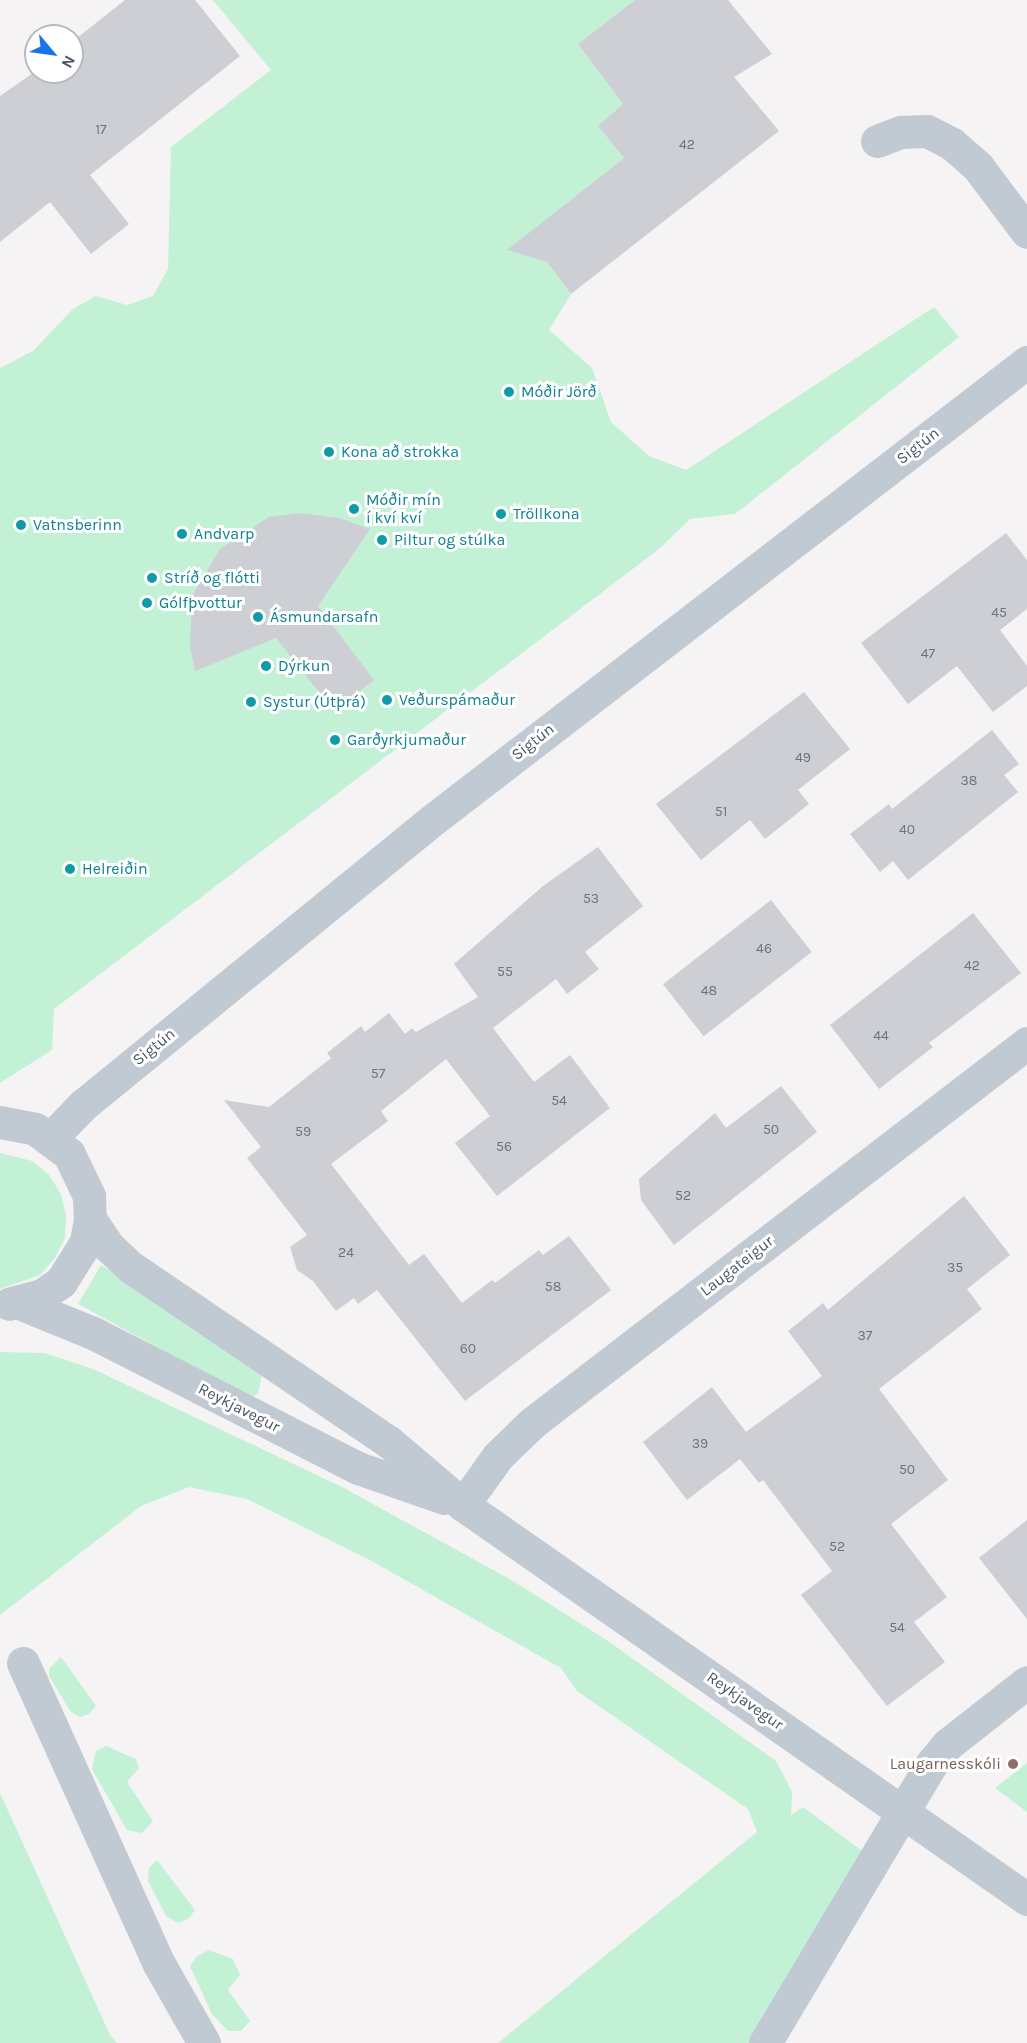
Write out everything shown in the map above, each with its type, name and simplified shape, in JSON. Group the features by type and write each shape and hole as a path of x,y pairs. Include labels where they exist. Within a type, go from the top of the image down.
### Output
{"street":[{"path":"877,141 901,132 927,131 952,144 978,167 1027,232"},
{"name":"Sigtún","path":"51,1138 83,1105 426,825 1027,362"},
{"name":"Laugateigur","path":"463,1505 498,1456 532,1423 1027,1043"},
{"path":"0,1122 35,1129 51,1138 81,1173 90,1219 86,1242 61,1282 10,1304"},
{"name":"Reykjavegur","path":"90,1219 108,1246 132,1268 389,1442 463,1505 1027,1899"},
{"name":"Reykjavegur","path":"10,1304 93,1332 358,1468 463,1505"},
{"path":"23,1663 159,1964 204,2043"},
{"path":"765,2043 902,1810 948,1744 1027,1682"}],"green space":[{"path":"213,0 635,0 578,44 623,104 598,126 624,158 508,250 547,262 571,294 549,330 592,368 611,422 649,456 686,470 934,307 959,337 735,514 690,519 659,549 54,1009 52,1050 0,1083 0,368 33,351 73,309 96,296 127,305 153,296 168,269 171,147 271,70"},
{"path":"0,1153 32,1161 49,1175 61,1194 66,1216 65,1238 55,1258 40,1275 0,1289"},
{"path":"101,1265 262,1375 258,1393 250,1398 78,1304"},
{"path":"0,1352 44,1353 93,1369 342,1487 513,1581 608,1641 776,1761 792,1792 791,1815 803,1807 865,1853 754,2043 498,2043 757,1832 748,1809 577,1691 561,1668 368,1559 247,1499 189,1487 141,1506 0,1615"},
{"path":"61,1657 96,1706 89,1714 80,1717 71,1712 49,1676 49,1669"},
{"path":"106,1746 136,1759 139,1768 127,1782 153,1821 142,1833 127,1830 92,1769 96,1751"},
{"path":"1027,1763 1027,1812 995,1788"},
{"path":"0,1793 110,2035 117,2043 0,2043"},
{"path":"157,1860 195,1910 189,1918 178,1923 166,1916 148,1881 149,1868"},
{"path":"209,1950 233,1959 240,1975 228,1990 250,2021 241,2031 228,2031 212,2014 190,1966 197,1956"}],"building":[{"path":"125,0 195,0 240,56 90,175 129,224 91,254 50,202 0,242 0,96 24,79 24,84 84,84 84,32"},
{"path":"635,0 728,0 772,54 734,77 779,131 571,294 547,262 507,250 624,158 598,126 623,104 578,44"},
{"name":"Ásmundarsafn","path":"300,513 339,518 370,529 318,606 374,680 334,711 276,638 195,671 190,646 192,596 220,549 269,517"},
{"path":"1006,533 1027,560 1027,609 1000,630 1027,666 1027,686 993,712 957,666 908,704 861,643"},
{"path":"804,692 850,749 798,790 809,804 765,839 750,820 701,860 656,804"},
{"path":"992,730 1019,764 1004,775 1018,792 908,880 893,861 880,872 850,834 889,804 892,809"},
{"path":"598,847 643,906 585,952 599,969 567,994 556,979 493,1028 534,1082 570,1055 610,1108 497,1196 455,1143 490,1116 446,1059 381,1111 388,1121 331,1164 409,1265 424,1254 462,1303 492,1280 495,1283 539,1250 543,1255 569,1236 611,1290 465,1401 377,1290 358,1304 354,1298 336,1311 313,1281 297,1270 290,1247 307,1235 247,1158 261,1147 224,1100 269,1107 331,1058 327,1053 361,1026 365,1032 389,1013 405,1034 412,1028 416,1032 478,997 454,964 543,886"},
{"path":"771,900 812,952 704,1036 663,984"},
{"path":"973,913 1021,973 929,1043 933,1047 879,1089 830,1025"},
{"path":"781,1086 817,1132 674,1245 641,1200 639,1179 715,1113 726,1128"},
{"path":"964,1196 1010,1255 967,1289 982,1309 879,1389 948,1480 891,1524 947,1597 914,1622 945,1662 887,1706 801,1595 832,1571 763,1480 759,1483 740,1459 687,1500 643,1442 712,1387 746,1432 822,1376 788,1331 823,1303 828,1310"},
{"path":"1027,1520 1027,1619 979,1558"}],"place":[{"name":"Móðir Jörð","path":"509,392"},
{"name":"Kona að strokka","path":"329,452"},
{"name":"Móðir mín í kví kví","path":"354,509"},
{"name":"Tröllkona","path":"501,514"},
{"name":"Vatnsberinn","path":"21,525"},
{"name":"Andvarp","path":"182,534"},
{"name":"Piltur og stúlka","path":"382,540"},
{"name":"Stríð og flótti","path":"152,578"},
{"name":"Gólfþvottur","path":"147,603"},
{"name":"Ásmundarsafn","path":"258,617"},
{"name":"Dýrkun","path":"266,666"},
{"name":"Veðurspámaður","path":"387,700"},
{"name":"Systur (Útþrá)","path":"251,702"},
{"name":"Garðyrkjumaður","path":"335,740"},
{"name":"Helreiðin","path":"70,869"},
{"name":"Laugarnesskóli","path":"1013,1764"}]}
